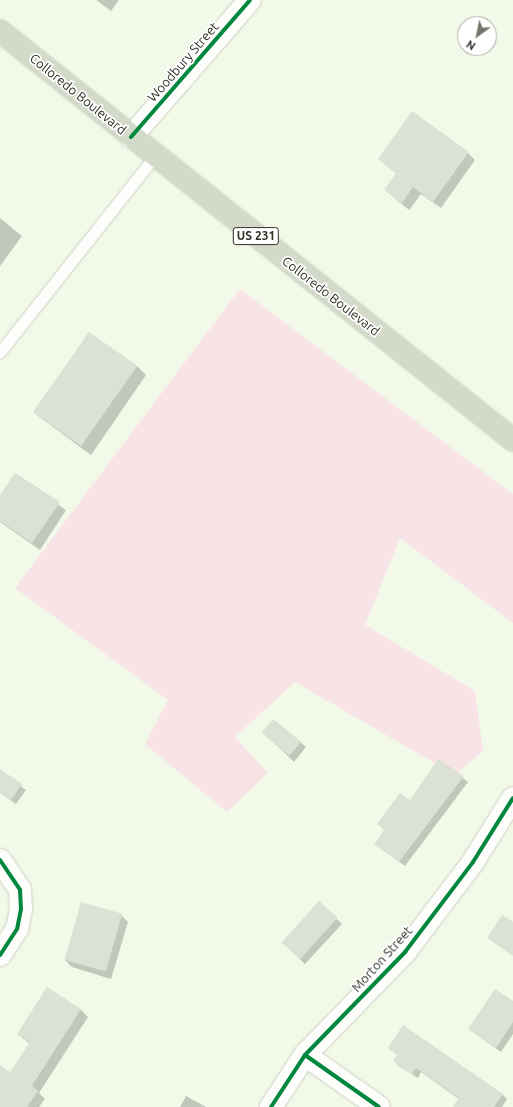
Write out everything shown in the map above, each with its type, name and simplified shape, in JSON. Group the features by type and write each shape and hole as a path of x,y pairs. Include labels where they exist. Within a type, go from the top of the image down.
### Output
{"highway":[{"name":"Colloredo Boulevard","path":"0,31 131,137 513,440"}],"street":[{"name":"Woodbury Street","path":"131,137 250,0"},
{"name":"Morton Street","path":"271,1107 305,1055 405,952 473,862 513,798"},
{"path":"0,860 20,890 21,909 17,929 0,954"},
{"path":"305,1055 379,1107"}],"lane":[{"path":"0,352 155,156"}],"shaded area":[{"path":"240,289 513,494 513,623 400,538 365,625 475,691 483,751 455,775 295,682 235,737 268,773 227,812 145,744 168,700 15,588"}],"building":[{"path":"412,111 469,152 433,202 413,187 402,203 384,190 396,173 378,159"},
{"path":"89,332 137,366 81,446 33,412"},
{"path":"15,473 60,502 32,543 0,521 0,495"},
{"path":"273,719 301,742 290,756 262,733"},
{"path":"438,759 464,776 399,862 374,844 384,830 377,824 400,793 410,800"},
{"path":"0,769 22,784 11,800 0,793"},
{"path":"319,901 338,918 300,959 282,943"},
{"path":"81,902 122,914 106,972 64,960"},
{"path":"502,915 513,922 513,956 487,938"},
{"path":"47,987 81,1009 32,1086 38,1091 27,1107 0,1107 0,1065 10,1072 30,1042 17,1034"},
{"path":"495,989 513,1001 513,1022 496,1048 468,1029"},
{"path":"403,1025 503,1094 494,1107 453,1107 459,1098 416,1068 412,1074 393,1061 397,1055 388,1048"}],"cycle path":[{"path":"131,137 250,0"},
{"path":"271,1107 305,1055 405,952 473,862 513,798"},
{"path":"0,860 20,890 21,909 17,929 0,955"},
{"path":"305,1055 379,1107"}]}
